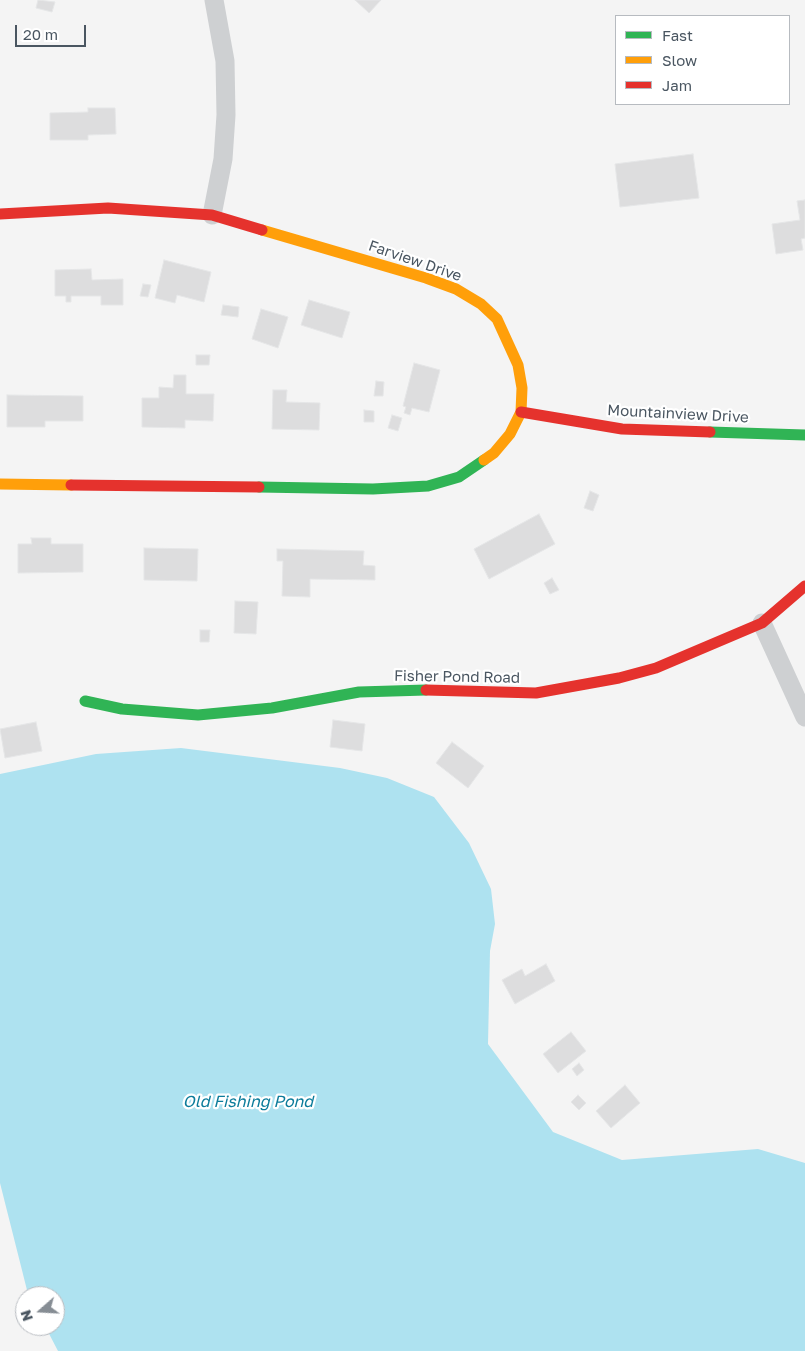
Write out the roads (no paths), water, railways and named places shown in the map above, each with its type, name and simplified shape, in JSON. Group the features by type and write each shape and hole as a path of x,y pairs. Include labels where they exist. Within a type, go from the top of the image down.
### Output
{"street":[{"path":"212,215 223,159 226,115 225,60 214,0"},
{"name":"Farview Drive","path":"0,214 108,208 212,215 426,278 456,289 481,304 496,319 508,339 515,356 522,388 521,412 510,434 494,453 459,477 428,486 373,489 0,484"},
{"name":"Mountainview Drive","path":"521,412 622,429 805,436"},
{"name":"Fisher Pond Road","path":"85,701 122,709 198,715 272,708 359,692 456,689 536,693 619,678 656,668 762,623 805,586"},
{"path":"762,623 805,718"}],"water":[{"name":"Old Fishing Pond","path":"181,748 340,768 387,778 434,797 469,843 491,889 495,924 490,951 488,1044 553,1132 622,1160 758,1149 805,1163 805,1351 58,1351 50,1336 65,1336 65,1286 26,1286 0,1183 0,774 96,754"}]}
